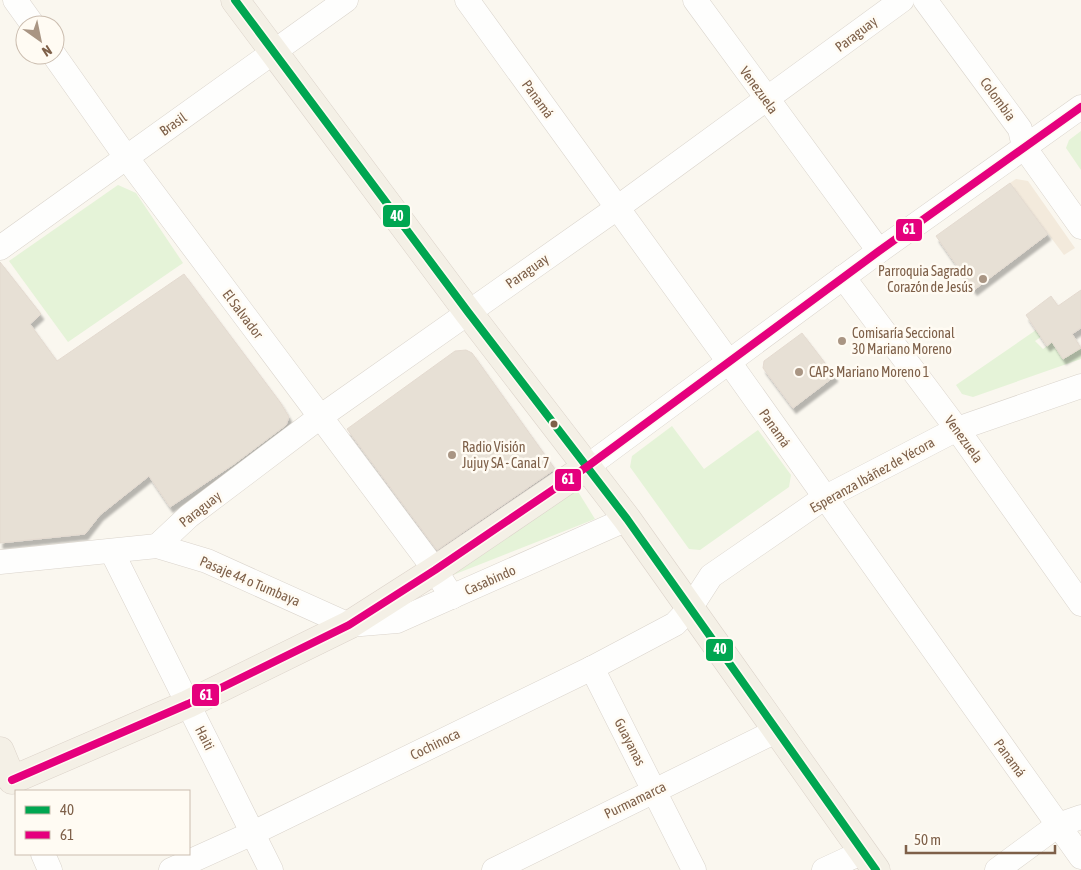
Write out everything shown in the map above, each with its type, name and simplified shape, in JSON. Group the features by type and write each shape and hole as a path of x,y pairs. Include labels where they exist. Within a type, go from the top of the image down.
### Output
{"main road":[{"path":"235,0 468,312 588,466 691,607 776,731 869,861"},
{"name":"Casabindo","path":"7,772 188,704 348,625 435,570 588,466"}],"street":[{"path":"0,12 16,0 26,15"},
{"name":"Brasil","path":"0,248 346,0"},
{"name":"Panamá","path":"467,0 729,362 1081,857"},
{"name":"Venezuela","path":"695,0 878,251"},
{"name":"Paraguay","path":"157,546 189,516 320,417 767,101 902,0"},
{"name":"Colombia","path":"925,0 1020,129 1024,147 1081,227"},
{"name":"El Salvador","path":"61,65 126,157 435,570 452,597"},
{"path":"588,466 878,251 1081,107"},
{"name":"Venezuela","path":"843,277 957,429 1081,604"},
{"name":"Esperanza Ibáñez de Yécora","path":"691,607 711,576 824,498 957,429 1081,386"},
{"name":"Casabindo","path":"348,625 397,621 627,519"},
{"name":"Pasaje 44 o Tumbaya","path":"0,562 157,546 207,561 348,625"},
{"name":"Haiti","path":"112,552 271,870"},
{"name":"Cochinoca","path":"172,870 253,833 592,668 675,624 691,607"},
{"name":"Guayanas","path":"592,668 694,870"},
{"name":"Purmamarca","path":"494,870 776,731"},
{"path":"997,870 1058,825 1081,817"},
{"path":"43,855 50,870"},
{"path":"824,870 869,861"}],"shaded area":[{"path":"1016,179 1028,181 1075,248 1064,255 1010,183"}],"green space":[{"path":"1081,131 1081,170 1066,148 1069,140"},
{"path":"118,185 136,193 183,263 68,342 9,261"},
{"path":"1036,330 1044,335 1035,341 1043,349 1052,342 1063,359 1081,348 1081,359 973,397 962,394 956,385"},
{"path":"672,426 704,469 758,430 791,475 789,487 700,550 689,549 630,467 632,456"},
{"path":"577,490 595,519 453,575"}],"building":[{"path":"1010,183 1048,234 974,290 936,236"},
{"path":"0,262 41,314 30,324 57,361 184,274 280,402 289,417 286,425 234,464 170,507 149,476 100,515 85,534 0,543"},
{"path":"1081,290 1081,328 1072,334 1081,348 1063,359 1052,342 1047,346 1026,315 1051,296 1058,306"},
{"name":"CAPs Mariano Moreno 1","path":"802,333 835,376 793,408 763,368 764,361"},
{"name":"Radio Visión Jujuy SA - Canal 7","path":"466,350 472,353 555,469 437,550 347,429 455,351"}],"transit line":[{"name":"40","path":"235,0 468,312 627,519 876,870"},
{"name":"61","path":"12,780 188,704 349,625 435,570 588,466 879,251 1081,107"}],"place":[{"name":"Parroquia Sagrado Corazón de Jesús","path":"983,279"},
{"name":"Comisaría Seccional 30 Mariano Moreno","path":"842,341"},
{"name":"CAPs Mariano Moreno 1","path":"799,372"},
{"name":"Radio Visión Jujuy SA - Canal 7","path":"452,455"}]}
